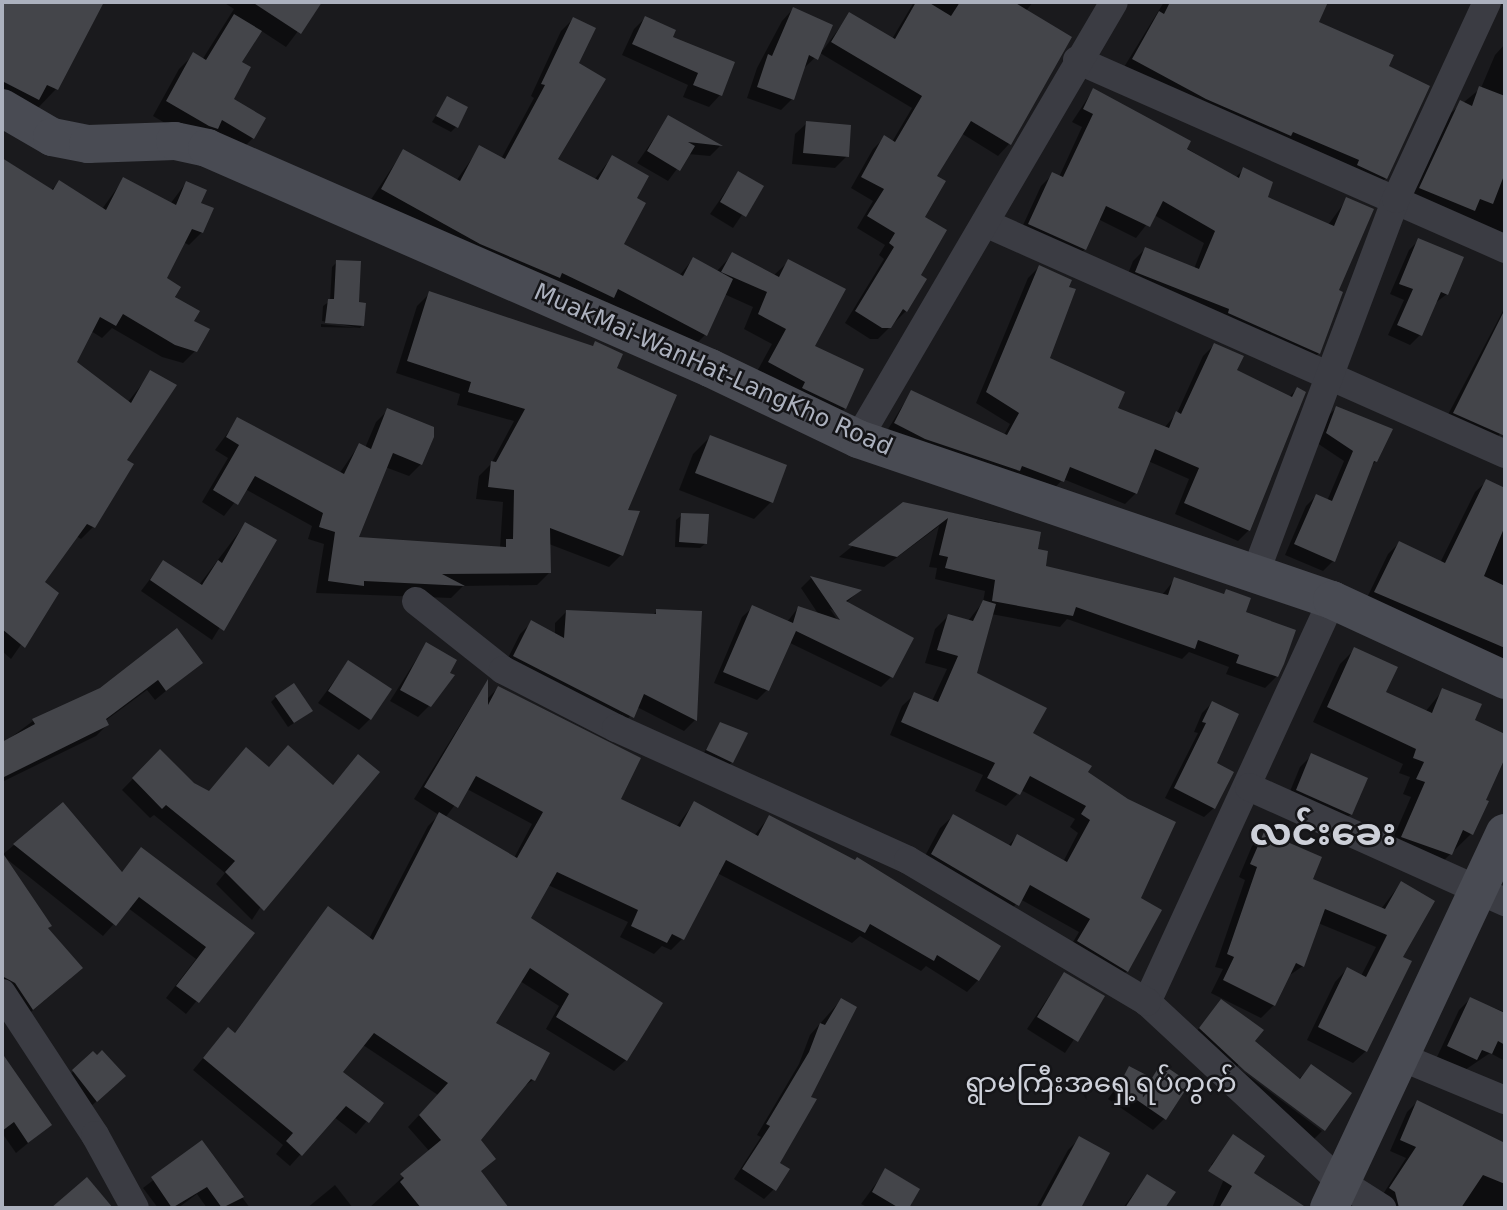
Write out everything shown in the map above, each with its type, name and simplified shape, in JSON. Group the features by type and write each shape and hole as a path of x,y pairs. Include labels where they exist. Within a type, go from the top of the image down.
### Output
{"main road":[{"name":"MuakMai-WanHat-LangKho Road","path":"2,108 52,137 88,144 175,141 207,148 710,368 858,439 1332,600 1505,680"},
{"path":"1335,1195 1401,1057 1490,896 1505,834"}],"street":[{"path":"858,439 1077,60 1115,2"},
{"path":"1255,574 1326,376 1396,199 1490,5"},
{"path":"1077,60 1505,249"},
{"path":"985,223 1505,454"},
{"path":"1147,1002 1249,787 1332,600"},
{"path":"416,601 503,670 616,728 908,860 1147,1002 1335,1195 1382,1208"},
{"path":"1249,787 1490,896"},
{"path":"2,993 95,1135 135,1208"},
{"path":"1401,1057 1505,1100"}],"building":[{"path":"2,2 104,2 58,90 47,85 39,100 2,81"},
{"path":"252,2 322,2 301,34"},
{"path":"916,2 928,2 951,16 960,2 1014,2 1072,37 1011,145 971,121 937,176 946,181 925,217 947,230 921,275 927,279 907,312 903,309 891,328 882,328 855,311 894,247 889,243 895,233 867,216 884,189 861,177 884,135 895,142 922,96 831,42 849,12 895,39"},
{"path":"1170,2 1328,2 1319,22 1394,55 1389,66 1430,86 1387,179 1357,165 1359,160 1293,132 1291,136 1206,99 1132,59 1159,11 1164,14"},
{"path":"793,7 833,25 818,60 809,55 794,100 757,87 768,54 772,56"},
{"path":"234,14 262,31 242,62 251,67 234,99 266,118 254,139 222,120 218,129 209,126 166,101 193,52 206,60"},
{"path":"645,16 676,30 673,37 735,62 722,96 693,85 698,73 632,44"},
{"path":"573,17 596,28 579,63 606,79 558,159 598,180 612,155 649,176 637,198 646,203 624,244 683,276 693,257 733,279 707,336 618,289 614,298 562,273 560,278 480,244 381,189 403,149 460,181 479,145 505,159 545,85 541,84"},
{"path":"1479,86 1505,96 1505,173 1493,204 1480,199 1475,211 1419,188 1460,100 1472,106"},
{"path":"1093,88 1191,141 1187,149 1239,178 1243,167 1273,182 1268,197 1334,226 1346,197 1374,209 1339,290 1343,292 1320,354 1228,313 1229,309 1135,272 1145,247 1199,269 1215,231 1163,201 1150,227 1106,206 1086,250 1028,224 1052,172 1063,177 1093,114 1083,109"},
{"path":"447,96 468,107 458,128 436,116"},
{"path":"668,115 723,146 688,142 695,146 680,171 647,151"},
{"path":"806,121 851,125 849,157 803,153"},
{"path":"2,158 53,190 59,180 106,210 123,177 176,205 186,181 207,190 201,203 214,208 203,233 192,229 167,278 181,287 175,297 200,311 194,321 210,329 197,352 175,345 123,314 116,326 100,317 77,362 131,403 150,370 177,385 127,460 134,464 95,528 87,524 45,582 59,593 25,648 2,629"},
{"path":"738,171 764,186 746,217 720,202"},
{"path":"1418,238 1464,257 1448,295 1441,292 1422,336 1397,325 1413,289 1399,284"},
{"path":"732,252 779,277 788,259 846,289 815,346 864,369 846,409 802,388 805,382 768,362 786,329 758,314 767,292 721,272"},
{"path":"336,260 361,261 359,302 366,303 364,326 325,323 328,299 334,299"},
{"path":"1039,265 1072,280 1069,287 1076,289 1050,358 1125,392 1118,408 1169,428 1176,411 1181,414 1214,343 1244,356 1237,370 1292,397 1297,387 1306,392 1250,531 1184,503 1199,468 1155,449 1137,494 1070,467 1064,482 1022,466 1020,471 925,439 894,423 911,390 1007,435 1019,413 986,392"},
{"path":"429,291 593,346 595,341 623,354 617,368 677,395 628,510 640,511 623,556 550,528 551,573 442,574 465,586 364,581 364,586 328,581 335,532 319,527 323,513 255,476 238,505 213,490 239,445 226,437 237,417 344,474 359,443 371,449 387,408 434,427 434,437 422,465 393,453 359,537 506,547 506,539 513,539 514,490 488,487 491,461 496,462 525,409 468,392 471,382 407,361"},
{"path":"1505,309 1505,436 1453,413"},
{"path":"1336,406 1393,429 1377,462 1374,461 1335,562 1294,544 1316,494 1332,501 1353,451 1326,433"},
{"path":"710,435 787,465 773,503 695,473"},
{"path":"1486,479 1505,488 1505,526 1484,576 1505,586 1505,648 1374,592 1399,541 1445,563"},
{"path":"903,502 1041,532 1038,549 1048,551 1046,566 1168,595 1174,577 1224,594 1226,589 1251,598 1246,612 1296,630 1284,664 1278,677 1236,663 1239,655 1198,640 1195,649 1076,607 1073,616 992,601 995,580 945,568 948,557 939,555 948,518 897,557 848,545"},
{"path":"681,513 709,514 707,544 679,542"},
{"path":"245,522 277,540 224,631 150,580 163,560 202,585 218,560 222,563"},
{"path":"810,576 862,590 846,601 914,638 893,678 796,631 769,691 723,672 752,605 793,623 798,606 840,620"},
{"path":"983,600 996,604 977,673 1047,708 1033,733 1092,766 1088,772 1128,799 1176,822 1141,898 1162,910 1128,972 1077,941 1090,919 1030,885 1019,906 931,854 953,814 1011,846 1017,834 1067,862 1090,820 1081,814 1086,806 1030,776 1020,795 987,778 995,763 901,722 914,692 938,702 958,656 937,650 948,614 973,621"},
{"path":"656,609 702,611 697,721 644,694 634,718 513,656 531,620 564,638 566,610 656,614"},
{"path":"177,628 203,663 166,691 158,680 106,719 109,725 2,778 2,742 35,724 32,719 100,688"},
{"path":"426,642 457,660 450,673 455,675 431,707 400,690"},
{"path":"1354,647 1398,667 1386,692 1432,713 1442,688 1482,704 1475,720 1505,734 1505,758 1486,800 1489,801 1473,835 1463,830 1452,855 1401,837 1425,782 1416,779 1424,762 1413,758 1416,749 1327,707"},
{"path":"348,660 392,689 371,720 328,691"},
{"path":"488,679 488,705 498,686 641,758 621,799 680,827 694,801 758,836 769,815 855,860 857,857 1001,946 979,981 937,955 934,961 870,924 865,933 726,860 684,940 672,934 667,943 631,926 638,910 557,872 531,918 663,1003 627,1061 556,1017 569,994 530,968 496,1023 550,1053 535,1081 531,1079 481,1140 496,1159 481,1171 509,1208 421,1208 400,1182 404,1178 400,1174 441,1140 419,1115 448,1083 374,1033 343,1072 384,1103 369,1123 346,1106 302,1156 286,1141 293,1133 203,1058 228,1027 235,1033 328,906 373,940 439,812 517,858 543,812 476,776 458,808 424,787"},
{"path":"294,683 313,711 294,723 275,696"},
{"path":"1212,701 1239,714 1217,763 1234,772 1215,809 1174,788 1206,723 1202,722"},
{"path":"720,722 748,733 733,763 706,750"},
{"path":"288,745 333,785 358,754 380,772 264,911 225,872 235,861 166,805 162,809 132,778 160,749 194,783 209,791 246,747 269,767"},
{"path":"1311,753 1368,778 1352,815 1296,790"},
{"path":"63,802 122,872 141,847 255,933 199,1003 176,986 206,947 139,897 116,926 13,844"},
{"path":"1264,832 1322,857 1313,879 1385,909 1401,881 1435,901 1403,957 1412,961 1367,1052 1318,1027 1347,967 1366,977 1387,935 1325,909 1304,967 1296,963 1275,1006 1223,980 1234,957 1227,954 1257,867 1250,864"},
{"path":"2,852 52,926 48,928 83,968 33,1010 15,983 2,976"},
{"path":"1064,972 1105,996 1078,1042 1037,1017"},
{"path":"1470,997 1505,1013 1505,1045 1498,1041 1492,1054 1482,1050 1477,1060 1447,1046"},
{"path":"841,998 857,1007 811,1097 817,1099 780,1163 790,1169 776,1191 742,1169 770,1126 766,1124 809,1052 820,1023 825,1025"},
{"path":"1221,999 1264,1030 1255,1041 1300,1079 1311,1064 1352,1093 1325,1131 1245,1071 1199,1028"},
{"path":"102,1050 126,1076 97,1102 72,1070 93,1051 97,1055"},
{"path":"2,1053 52,1125 28,1143 14,1122 2,1131"},
{"path":"1129,1066 1152,1078 1157,1070 1163,1075 1168,1068 1190,1083 1166,1120 1118,1087"},
{"path":"1417,1100 1505,1143 1505,1184 1483,1175 1461,1208 1399,1208 1395,1192 1389,1188 1416,1147 1400,1140"},
{"path":"1233,1134 1265,1156 1254,1173 1307,1208 1219,1208 1232,1186 1208,1171"},
{"path":"1079,1136 1110,1153 1081,1208 1040,1208"},
{"path":"202,1140 244,1197 222,1208 207,1187 172,1208 151,1177"},
{"path":"885,1168 920,1189 909,1208 899,1208 872,1192"},
{"path":"1147,1174 1176,1192 1165,1208 1125,1208"},
{"path":"87,1177 113,1208 51,1208"}],"district":[{"name":"လင်းခေး","path":"1323,833"},
{"name":"ရွာမကြီးအရှေ့ရပ်ကွက်","path":"1101,1083"}]}
